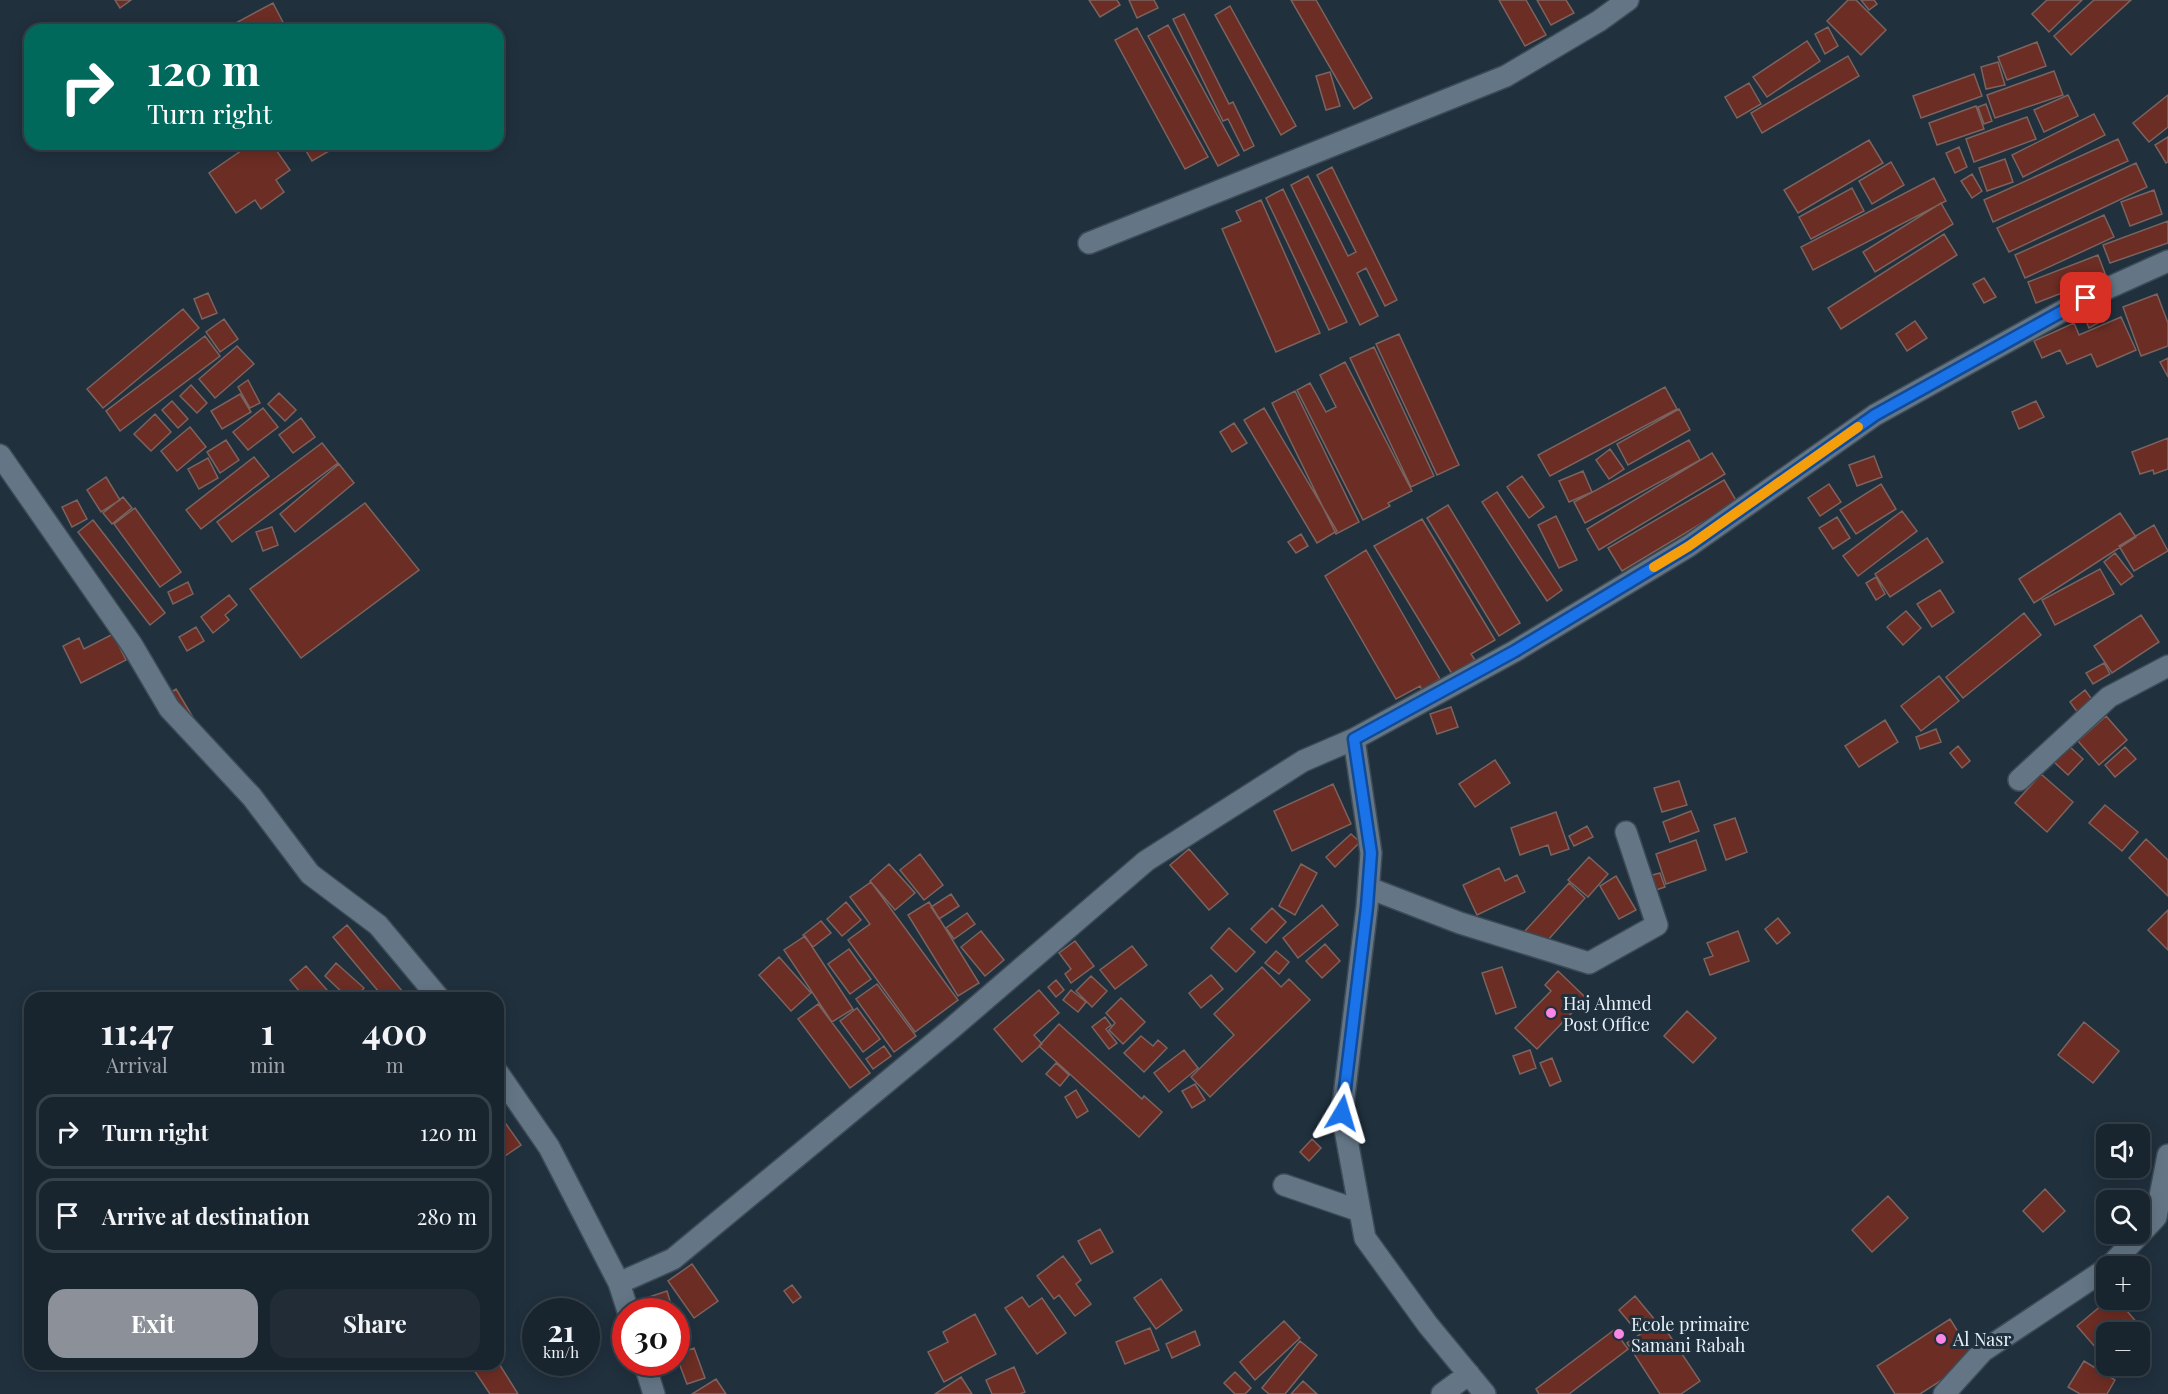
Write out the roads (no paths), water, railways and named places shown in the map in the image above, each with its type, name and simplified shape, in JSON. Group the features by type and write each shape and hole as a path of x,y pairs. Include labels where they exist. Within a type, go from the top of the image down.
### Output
{"street":[{"path":"1089,243 1506,76 1599,21 1628,0"},
{"path":"619,1283 673,1258 952,1028 1146,861 1303,761 1354,739 1515,651 1689,546 1875,415 2086,298 2168,261"},
{"path":"0,455 132,645 169,708 252,797 310,874 378,925 434,992"},
{"path":"2019,780 2109,697 2168,666"},
{"path":"1354,739 1371,853 1369,888 1342,1113 1365,1238 1428,1325 1485,1394"},
{"path":"1369,888 1460,923 1589,963 1657,925 1626,832"},
{"path":"504,1082 549,1147 619,1283 624,1298"},
{"path":"2122,1256 2162,1224 2168,1155"},
{"path":"1284,1185 1360,1211"},
{"path":"1944,1394 1983,1351 2096,1276"},
{"path":"1442,1394 1469,1374"},
{"path":"648,1376 654,1394"}],"place":[{"name":"Haj Ahmed Post Office","path":"1551,1013"},
{"name":"Ecole primaire Samani Rabah","path":"1619,1334"},
{"name":"Al Nasr","path":"1941,1339"}]}
